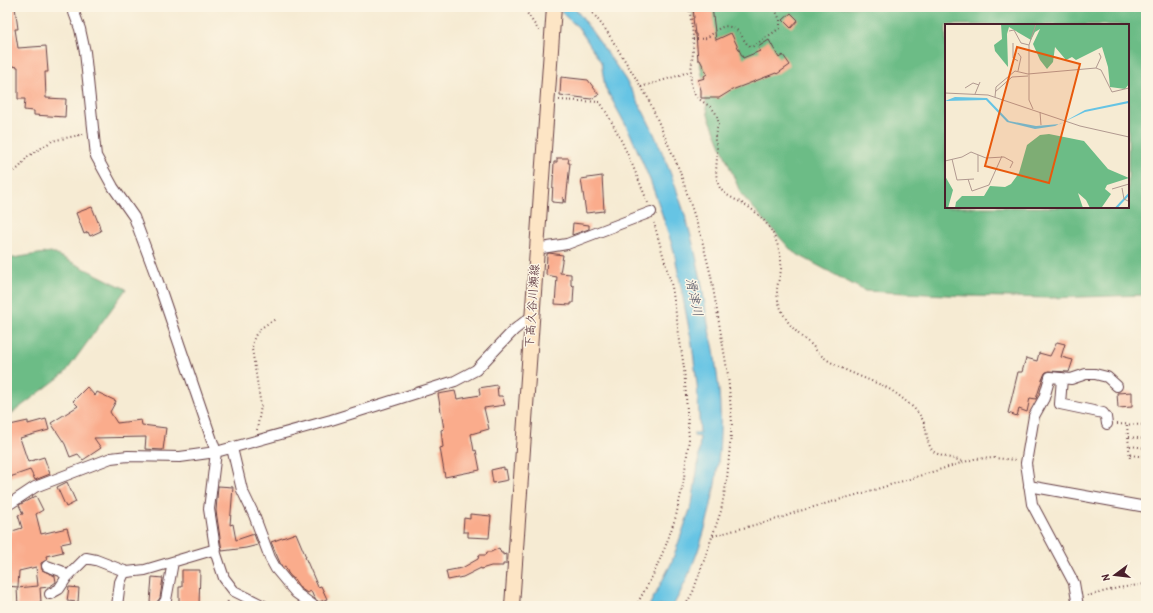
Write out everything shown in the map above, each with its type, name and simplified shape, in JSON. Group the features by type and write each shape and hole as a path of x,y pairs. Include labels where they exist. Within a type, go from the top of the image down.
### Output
{"main road":[{"name":"下高久谷川瀬線","path":"512,606 554,7"}],"street":[{"path":"72,7 80,29 85,52 96,156 113,187 134,217 156,276 216,452 209,509 216,549 224,578 234,591 264,606"},
{"path":"536,249 566,244 650,212"},
{"path":"7,504 11,503 34,487 111,458 180,457 216,452 331,420 455,381 476,370 514,330 532,316"},
{"path":"1077,603 1074,583 1032,504 1026,461 1034,416 1044,398 1050,377 1071,378 1086,374 1095,374 1107,377 1117,386"},
{"path":"1062,378 1060,404 1103,413 1106,417 1107,424"},
{"path":"232,448 242,490 270,558 276,569 296,593 314,606"},
{"path":"1029,486 1146,507"},
{"path":"50,594 59,589 67,577 86,558 96,560 127,572 144,570 216,549"},
{"path":"162,606 166,600 173,562"},
{"path":"47,566 61,571 67,577"},
{"path":"117,606 120,582 125,571"}],"path":[{"path":"523,7 541,34 552,39"},
{"path":"588,7 606,30 648,98 679,169 702,236 711,276 728,375 732,423 727,479 721,511 713,536 693,592 685,606"},
{"path":"689,7 693,39 693,55 690,71 693,90 696,96 708,104 717,115 718,128 715,139 717,148 716,170 719,186 725,193 748,207 770,228 779,252 780,260 781,270 777,294 781,309 789,324 828,360 857,376 873,380 893,391 921,416 926,428 930,447 934,452 939,455 962,461 963,463"},
{"path":"693,39 705,38 719,28 731,28 738,32 744,42 752,47 780,28 780,20 774,7"},
{"path":"641,86 690,71"},
{"path":"548,100 600,102 619,136 635,170 650,212 672,287 684,368 689,439 683,485 676,516 654,573 636,606"},
{"path":"7,175 19,168 27,157 52,141 93,133"},
{"path":"256,441 261,406 252,349 253,341 254,337 262,328 276,319"},
{"path":"1107,424 1146,425"},
{"path":"1127,424 1130,459"},
{"path":"1129,437 1146,439"},
{"path":"1130,446 1146,448"},
{"path":"1130,455 1146,457"},
{"path":"713,536 835,502 974,459 982,458 1026,461"},
{"path":"1077,603 1118,588 1146,584"}],"green space":[{"path":"692,7 1146,7 1146,295 1049,298 865,291 793,252 741,194 708,115"},
{"path":"51,252 126,289 65,373 7,417 7,259"}],"water":[{"name":"滑津川","path":"558,7 574,7 619,70 637,101 661,149 671,174 688,226 700,275 710,335 714,349 720,403 718,463 707,523 686,580 673,606 649,606 671,564 692,504 698,465 700,437 694,436 694,433 700,433 697,384 692,344 674,251 650,180 630,133 605,87 601,62 578,27 565,16"}],"building":[{"path":"7,7 15,7 18,29 15,29 18,48 46,46 48,72 45,72 46,98 66,99 65,117 34,115 34,111 24,110 25,99 18,99 18,67 7,65"},
{"path":"693,7 712,7 716,40 731,33 743,58 760,51 758,47 769,40 779,58 783,55 790,65 777,74 776,73 732,90 719,98 701,98 701,90 698,80 705,78 704,76 707,74 700,60 698,60"},
{"path":"791,13 798,20 791,28 783,20"},
{"path":"561,77 588,80 599,95 591,99 560,95"},
{"path":"557,158 569,158 568,163 570,163 566,202 564,202 563,197 563,203 552,202 554,162 557,162"},
{"path":"602,176 604,211 586,213 581,179"},
{"path":"92,207 101,231 90,236 88,232 84,234 76,213"},
{"path":"573,223 589,225 589,229 572,235"},
{"path":"547,254 563,255 560,273 571,274 571,285 574,286 573,303 571,303 571,305 555,304 557,277 546,275"},
{"path":"1057,342 1065,344 1061,357 1073,360 1069,372 1048,371 1045,373 1036,399 1030,398 1027,412 1019,409 1017,416 1008,413 1018,372 1022,372 1026,358 1037,361 1039,353 1050,356"},
{"path":"497,385 498,396 502,396 505,405 484,408 489,429 471,434 474,451 476,450 480,470 445,477 440,448 443,447 441,430 444,429 438,394 455,391 457,399 480,395 479,388"},
{"path":"87,387 95,396 97,392 116,401 110,412 117,423 141,420 142,425 166,428 163,450 145,449 146,437 94,438 101,448 83,460 78,454 70,457 65,444 51,423 78,406 73,401"},
{"path":"1132,392 1132,407 1118,408 1117,393"},
{"path":"46,419 49,430 20,438 28,462 44,457 50,474 35,480 30,470 7,478 7,429 10,425 28,421 28,424"},
{"path":"504,467 504,470 506,469 508,480 493,483 491,470"},
{"path":"67,482 76,502 66,507 57,487"},
{"path":"218,486 233,487 230,525 233,524 236,540 254,534 258,545 222,551 216,511"},
{"path":"36,496 43,510 36,514 41,534 67,528 71,542 61,544 63,552 46,556 47,560 41,563 42,570 55,576 56,582 49,587 40,588 41,602 39,602 39,606 18,606 17,588 38,586 36,567 19,571 18,587 7,586 7,536 10,536 9,532 22,528 18,515 23,514 19,505"},
{"path":"470,514 491,516 489,538 468,537 468,532 463,532 464,518 470,519"},
{"path":"296,533 318,587 321,586 327,599 319,602 314,598 311,591 307,593 300,588 288,573 285,566 283,567 281,565 271,542"},
{"path":"499,548 503,555 506,554 506,564 503,564 503,566 481,568 463,577 448,580 446,571 462,568 478,559 479,555 486,555 487,552 491,552"},
{"path":"182,570 200,570 199,606 179,606 179,587 182,587"},
{"path":"152,577 163,578 160,598 156,603 150,602"},
{"path":"69,587 79,588 78,602 67,601"}]}
